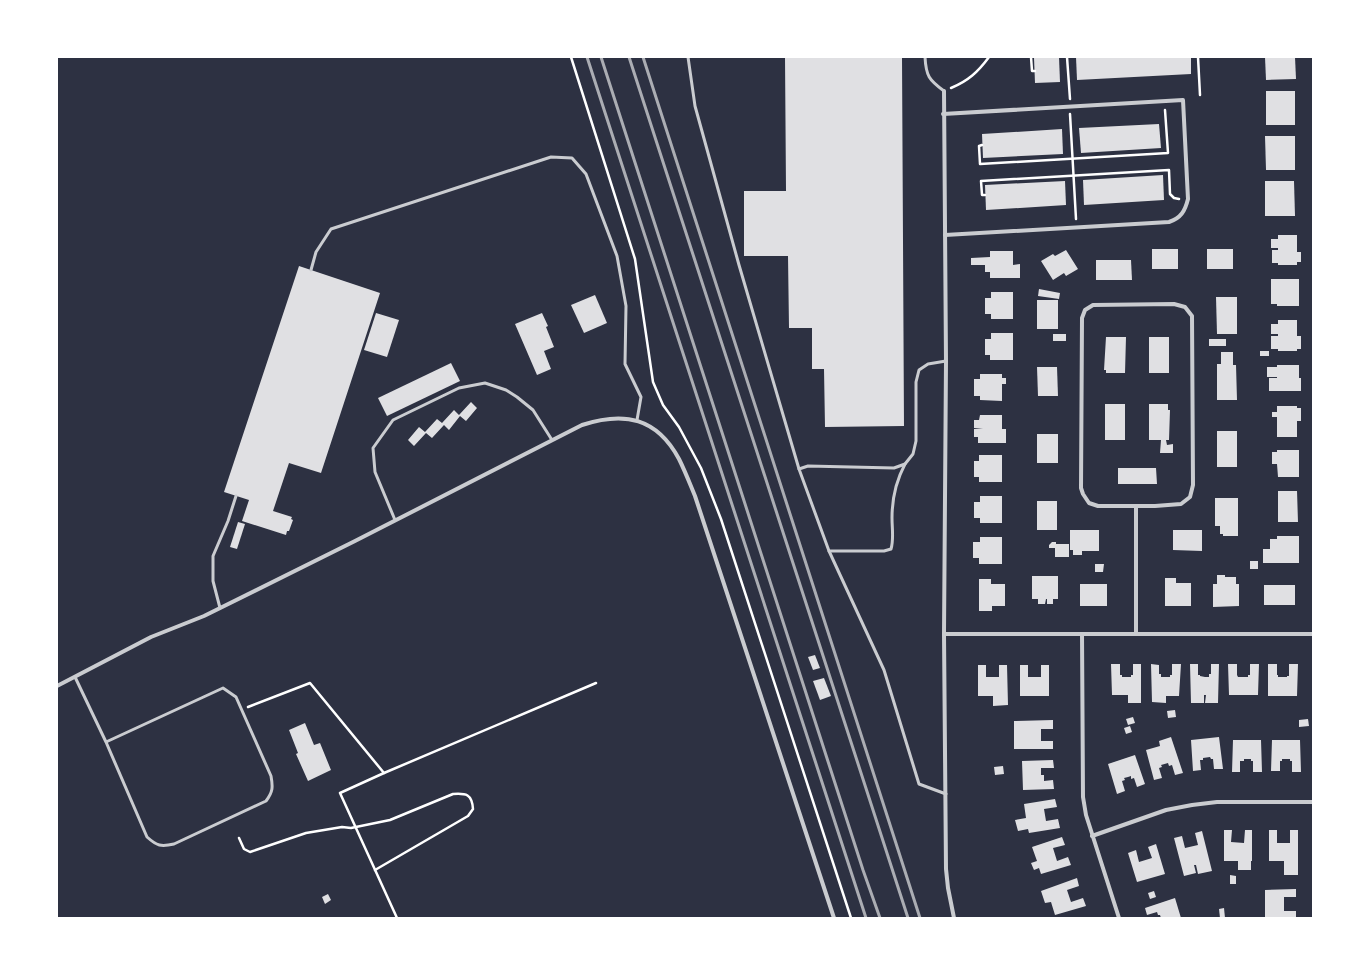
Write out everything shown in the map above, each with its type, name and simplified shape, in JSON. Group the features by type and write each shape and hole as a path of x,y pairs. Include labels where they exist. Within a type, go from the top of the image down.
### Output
{"street":[{"path":"944,91 946,361 944,634 946,869 954,918"},
{"path":"943,114 1184,100 1188,199 1185,211 1176,220 1169,222 945,235"},
{"path":"1174,304 1185,307 1192,316 1193,485 1190,497 1180,504 1136,507 1098,506 1089,503 1081,488 1082,318 1085,310 1093,306 1174,304"},
{"path":"57,686 151,637 220,608 582,425 592,421 619,418 637,420 651,426 670,445 680,460 695,496 834,918"},
{"path":"1136,507 1136,634"},
{"path":"944,634 1313,634"},
{"path":"1082,634 1082,785 1086,815 1119,918"},
{"path":"1092,836 1166,810 1197,804 1218,802 1313,802"}],"lane":[{"path":"688,57 698,114 739,265 799,469 829,551 884,670 919,784 946,794"},
{"path":"925,57 928,76 931,82 944,91"},
{"path":"310,270 316,252 331,229 551,157 572,158 586,174 617,256 626,306 625,364 641,397 637,420"},
{"path":"829,551 884,551 891,549 893,543 892,516 894,492 899,475 913,454 916,441 916,382 920,370 928,364 946,361"},
{"path":"395,520 375,472 373,448 393,420 459,388 485,383 506,390 533,410 552,440"},
{"path":"799,469 808,466 894,468 905,464"},
{"path":"220,608 213,581 213,556 228,521 236,496"},
{"path":"75,677 106,742 147,837 155,844 164,846 174,844 266,801 271,795 273,787 271,776 242,710 236,697 223,688 106,742"}],"path":[{"path":"571,57 633,254 653,382 663,405 679,428 701,468 721,519 850,918"},
{"path":"944,91 965,82 982,67 989,57"},
{"path":"1031,57 1032,71 1035,71"},
{"path":"1067,57 1076,228"},
{"path":"1198,57 1200,95"},
{"path":"982,145 979,146 980,164 1168,153 1165,101"},
{"path":"985,195 982,195 981,181 1169,170 1170,194 1174,198 1180,199"},
{"path":"242,710 310,683 384,773"},
{"path":"397,918 340,793 596,683"},
{"path":"239,838 244,849 250,852 306,833 342,827 351,828 396,818 453,794 464,794 470,797 473,802 474,809 468,816 375,870"}],"building":[{"path":"785,57 902,57 904,426 825,427 824,369 812,369 812,328 789,328 788,256 744,256 744,191 786,191"},
{"path":"1059,57 1060,82 1035,83 1034,58"},
{"path":"1076,57 1191,57 1191,74 1077,80"},
{"path":"1265,57 1295,57 1296,79 1266,80"},
{"path":"1266,91 1295,91 1295,125 1266,125"},
{"path":"1159,124 1161,148 1081,153 1079,128"},
{"path":"1062,129 1063,154 983,158 982,134"},
{"path":"1265,136 1295,136 1295,170 1266,170"},
{"path":"1163,175 1164,200 1084,205 1083,180"},
{"path":"1065,181 1066,205 986,210 985,185"},
{"path":"1265,181 1294,181 1295,216 1265,216"},
{"path":"1278,235 1297,235 1297,252 1301,252 1301,262 1297,262 1297,265 1278,265 1278,263 1272,263 1272,250 1278,250 1278,248 1271,248 1271,239 1278,239"},
{"path":"1152,249 1178,249 1178,269 1152,269"},
{"path":"1207,249 1233,249 1233,269 1207,269"},
{"path":"1066,250 1078,269 1066,276 1064,273 1053,280 1041,261 1053,254 1055,256"},
{"path":"990,251 1013,251 1013,265 1020,264 1020,278 990,278 990,272 985,272 985,265 971,265 971,258 990,257"},
{"path":"1096,260 1131,260 1132,280 1096,280"},
{"path":"299,266 380,293 321,473 289,463 273,511 292,517 291,519 293,520 286,535 242,521 249,500 224,492"},
{"path":"1271,279 1299,279 1299,306 1277,306 1277,304 1271,304"},
{"path":"1039,289 1060,293 1059,299 1038,296"},
{"path":"991,292 1013,292 1013,319 991,319 991,314 985,314 985,298 991,298"},
{"path":"595,295 607,323 584,333 571,305"},
{"path":"1216,297 1237,297 1237,334 1217,334"},
{"path":"1037,300 1058,300 1058,329 1037,329"},
{"path":"376,313 399,320 387,357 364,350"},
{"path":"542,313 548,326 546,327 554,347 544,351 551,369 537,375 515,324"},
{"path":"1278,320 1297,320 1297,336 1301,336 1301,349 1297,349 1297,351 1278,351 1278,349 1271,349 1271,336 1278,336 1278,334 1271,334 1271,324 1278,324"},
{"path":"991,333 1013,333 1013,360 990,360 990,355 985,355 985,339 991,339"},
{"path":"1053,334 1066,334 1066,341 1053,341"},
{"path":"1106,337 1126,337 1125,373 1106,373 1106,370 1104,370"},
{"path":"1149,337 1169,337 1169,373 1149,373"},
{"path":"1209,339 1226,339 1226,346 1209,346"},
{"path":"1260,351 1269,351 1269,356 1260,356"},
{"path":"1221,352 1233,352 1233,365 1236,365 1237,400 1217,400 1217,364 1221,364"},
{"path":"451,363 460,381 387,416 378,398"},
{"path":"1277,365 1299,365 1301,391 1269,391 1269,378 1277,377 1267,377 1267,367 1277,367"},
{"path":"1037,367 1057,367 1058,396 1038,396"},
{"path":"980,374 1002,374 1002,378 1006,378 1006,384 1002,384 1002,401 980,400 980,396 974,396 974,379 980,379"},
{"path":"471,402 477,408 466,421 460,416 449,430 444,425 432,438 426,433 414,446 408,440 419,427 425,432 437,419 442,423 454,410 459,415"},
{"path":"1105,404 1125,404 1125,440 1105,440"},
{"path":"1149,404 1168,404 1168,410 1170,410 1169,440 1166,440 1167,445 1173,444 1173,453 1160,453 1161,440 1149,440"},
{"path":"1277,406 1297,406 1297,408 1301,408 1301,421 1297,421 1297,437 1277,437 1277,417 1272,417 1272,412 1277,412"},
{"path":"980,415 1002,415 1002,429 1006,429 1006,443 978,443 978,437 974,437 974,429 983,428 974,428 974,420 979,420"},
{"path":"1217,431 1237,431 1237,467 1217,467"},
{"path":"1037,434 1058,434 1058,463 1037,463"},
{"path":"1277,450 1299,450 1299,477 1278,477 1277,464 1272,464 1272,452 1277,452"},
{"path":"979,455 1002,455 1002,482 979,482 979,477 974,477 974,461 979,461"},
{"path":"1118,468 1156,468 1157,484 1118,484"},
{"path":"1278,491 1297,491 1298,522 1278,522"},
{"path":"980,496 1002,496 1002,523 980,523 980,518 974,518 974,502 980,502"},
{"path":"1215,498 1238,498 1238,536 1223,536 1223,534 1220,534 1220,526 1215,526"},
{"path":"1037,501 1057,501 1057,530 1037,530"},
{"path":"238,522 245,524 237,549 230,547"},
{"path":"1070,530 1099,530 1099,551 1082,551 1082,555 1073,555 1073,550 1070,550"},
{"path":"1173,530 1202,530 1202,551 1173,550"},
{"path":"1277,536 1299,536 1299,563 1263,563 1263,549 1270,549 1270,539 1277,539"},
{"path":"980,537 1002,537 1002,564 979,564 979,558 973,558 973,542 980,542"},
{"path":"1052,542 1056,542 1056,544 1069,544 1069,557 1055,557 1055,548 1049,548 1049,545"},
{"path":"1250,561 1258,561 1258,569 1250,569"},
{"path":"1095,564 1104,564 1103,572 1095,572"},
{"path":"1217,575 1236,577 1236,584 1239,584 1239,606 1213,607 1213,584 1217,584"},
{"path":"1032,576 1058,576 1058,599 1053,599 1053,604 1047,604 1046,599 1045,604 1038,604 1038,599 1032,599"},
{"path":"1165,578 1176,578 1176,583 1191,583 1191,606 1165,606"},
{"path":"979,579 991,579 991,584 1005,584 1005,606 992,606 992,611 979,611"},
{"path":"1080,584 1107,584 1107,606 1080,606"},
{"path":"1264,585 1295,585 1295,605 1264,605"},
{"path":"815,655 820,668 813,670 808,657"},
{"path":"1111,664 1120,664 1120,675 1122,675 1122,677 1131,677 1131,675 1133,675 1133,664 1141,664 1141,703 1128,703 1128,695 1112,695"},
{"path":"1151,664 1159,665 1159,674 1161,674 1161,677 1170,677 1170,675 1172,675 1172,664 1181,664 1179,696 1166,696 1166,703 1152,702"},
{"path":"1190,664 1198,664 1198,675 1209,677 1209,674 1211,674 1211,664 1219,664 1218,703 1205,703 1206,695 1204,695 1204,703 1191,703"},
{"path":"1228,664 1237,664 1238,677 1248,677 1248,675 1250,675 1250,664 1259,664 1258,695 1229,695"},
{"path":"1268,664 1277,664 1278,677 1287,677 1289,676 1289,664 1298,664 1297,696 1268,696"},
{"path":"978,665 986,665 986,677 999,677 999,665 1007,665 1008,705 993,706 993,696 978,696"},
{"path":"1020,665 1028,665 1028,677 1041,677 1041,665 1049,665 1049,696 1020,696"},
{"path":"824,678 831,696 820,700 813,681"},
{"path":"1175,710 1176,717 1168,718 1167,711"},
{"path":"1133,717 1135,723 1128,725 1126,719"},
{"path":"1308,719 1309,726 1299,727 1299,720"},
{"path":"1053,720 1053,729 1041,729 1041,741 1053,741 1053,749 1014,749 1014,721"},
{"path":"305,723 314,745 320,743 331,770 308,781 296,754 298,753 289,730"},
{"path":"1130,726 1132,732 1126,734 1124,728"},
{"path":"1171,737 1183,773 1175,775 1172,765 1169,766 1168,763 1161,765 1162,767 1159,768 1162,778 1154,780 1146,750 1160,746 1159,741"},
{"path":"1219,737 1223,769 1214,769 1213,759 1210,757 1200,760 1201,770 1193,771 1191,740"},
{"path":"1233,740 1261,740 1262,772 1253,772 1253,761 1251,761 1251,759 1244,759 1244,761 1240,761 1240,772 1232,772"},
{"path":"1272,740 1300,740 1301,772 1292,772 1292,761 1290,761 1290,759 1282,759 1282,761 1280,761 1280,771 1271,771"},
{"path":"1135,755 1145,784 1137,787 1134,778 1131,779 1131,776 1124,778 1125,780 1122,781 1125,791 1117,794 1108,764"},
{"path":"1053,760 1054,768 1041,768 1041,775 1044,775 1044,781 1053,780 1054,789 1023,790 1022,761"},
{"path":"1003,766 1004,774 995,775 994,767"},
{"path":"1055,799 1057,807 1044,809 1046,821 1058,819 1060,828 1029,833 1028,829 1018,831 1015,820 1026,818 1024,804"},
{"path":"1224,830 1232,830 1231,842 1244,843 1245,830 1252,830 1251,870 1238,870 1238,861 1224,861"},
{"path":"1269,830 1277,830 1277,843 1290,843 1290,830 1298,830 1298,875 1284,875 1284,861 1269,861"},
{"path":"1202,831 1212,871 1198,874 1196,865 1194,865 1196,873 1184,876 1174,838 1182,836 1185,848 1198,845 1195,833"},
{"path":"1062,837 1065,845 1053,848 1057,861 1068,857 1071,865 1041,874 1039,868 1034,870 1031,863 1037,861 1032,847"},
{"path":"1156,844 1165,874 1137,882 1128,853 1136,850 1139,862 1152,858 1148,847"},
{"path":"1230,875 1236,876 1236,884 1230,884"},
{"path":"1077,878 1079,886 1067,890 1071,902 1083,898 1086,906 1055,915 1051,902 1045,903 1041,891"},
{"path":"1296,889 1296,897 1284,897 1284,911 1296,911 1296,918 1265,918 1265,890"},
{"path":"1154,891 1156,897 1150,899 1148,893"},
{"path":"328,894 331,900 325,904 322,897"},
{"path":"1175,898 1181,918 1161,918 1157,912 1147,915 1145,908"},
{"path":"1224,908 1225,918 1220,918 1219,909"}],"railway":[{"path":"587,57 866,918"},
{"path":"601,57 863,870 880,918"},
{"path":"629,57 908,918"},
{"path":"643,57 920,918"}]}
